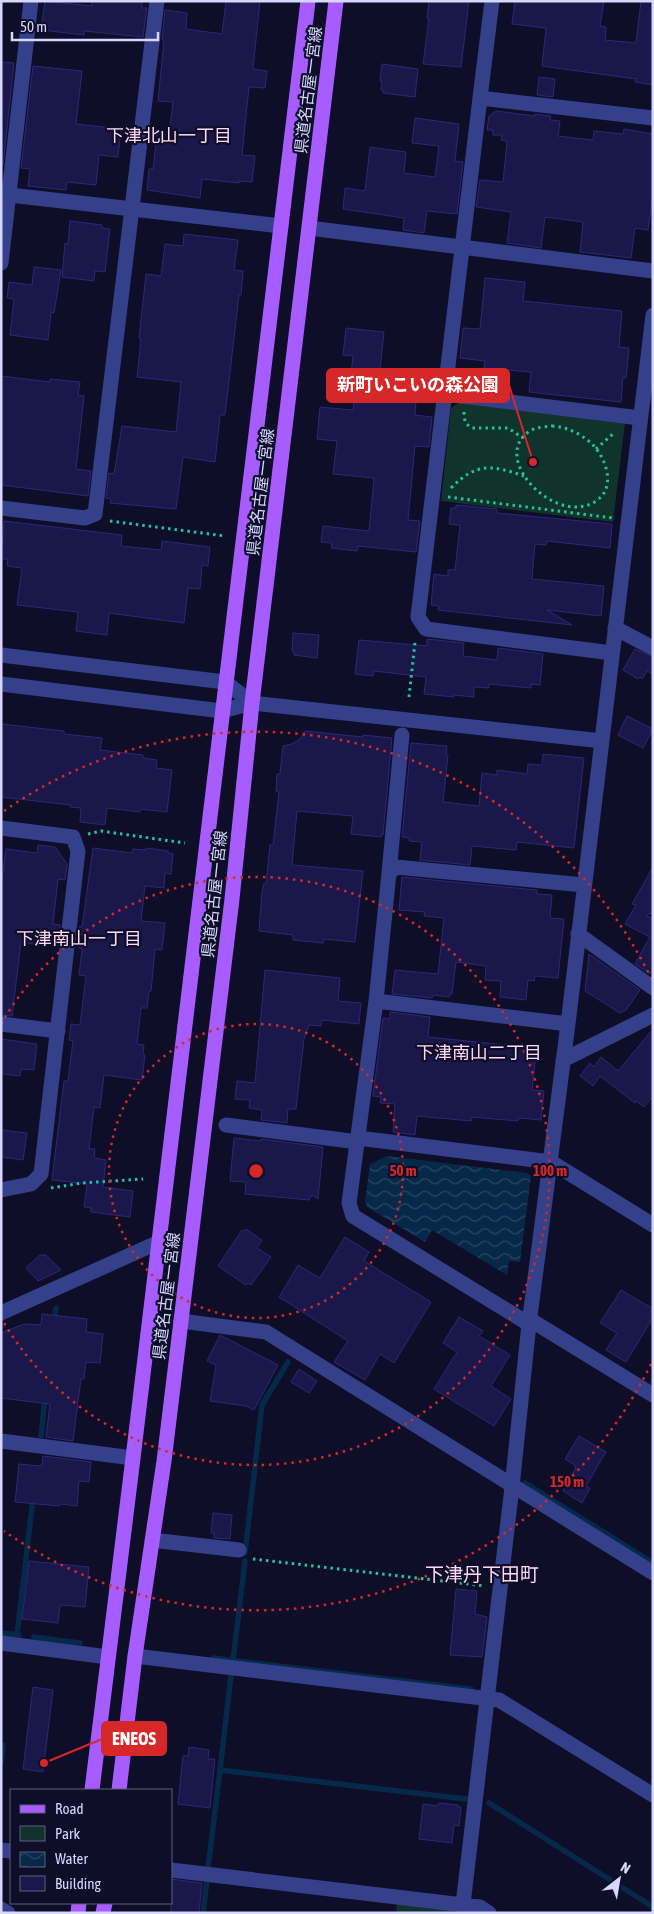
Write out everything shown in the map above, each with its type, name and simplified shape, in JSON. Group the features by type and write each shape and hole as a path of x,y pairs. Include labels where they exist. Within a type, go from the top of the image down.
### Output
{"main road":[{"name":"県道名古屋一宮線","path":"92,1789 134,1458 225,682 308,1"},
{"name":"県道名古屋一宮線","path":"119,1789 135,1656 181,1320 232,899 252,703 336,1"}],"street":[{"path":"1,263 5,194 31,1"},
{"path":"1,508 85,518 94,514 157,1"},
{"path":"492,1 418,617 426,630 612,654"},
{"path":"480,98 653,118"},
{"path":"5,194 281,226"},
{"path":"309,228 653,271"},
{"path":"463,1909 501,1588 529,1321 568,1024 640,418 650,361 653,314"},
{"path":"445,394 640,418"},
{"path":"615,628 653,648"},
{"path":"1,655 225,682 252,703"},
{"path":"1,684 222,711 252,703 602,741"},
{"path":"402,735 376,1001 349,1203 353,1216 653,1395"},
{"path":"1,828 73,837 78,851 41,1174 31,1184 1,1190"},
{"path":"389,873 396,867 584,885"},
{"path":"578,934 653,988"},
{"path":"376,1001 568,1024"},
{"path":"563,1060 653,1015"},
{"path":"1,1024 58,1031"},
{"path":"226,1125 550,1162 653,1225"},
{"path":"1,1313 159,1242"},
{"path":"181,1320 266,1332 512,1487 653,1573"},
{"path":"1,1441 134,1458"},
{"path":"152,1540 239,1550"},
{"path":"1,1643 108,1657"},
{"path":"135,1656 499,1700 653,1795"},
{"path":"172,1870 463,1909 480,1907 489,1913"},
{"path":"1,1909 8,1913"}],"path":[{"path":"468,397 464,412 464,421 468,426 477,428 508,428 523,438"},
{"path":"552,426 564,427 591,444 601,454 608,477 608,485 603,495 591,504 570,506 556,503 541,495 533,488 525,476 519,464 517,453 523,438 531,431 541,428 552,426"},
{"path":"525,476 503,469 487,467 478,469 467,473 445,496 628,520"},
{"path":"85,518 225,536"},
{"path":"409,697 418,617"},
{"path":"73,837 101,831 185,842"},
{"path":"31,1184 51,1188 82,1183 143,1178"},
{"path":"239,1550 243,1558 501,1588"}],"green space":[{"path":"461,401 625,423 613,522 441,501 451,408"},
{"path":"397,1901 447,1906 453,1913 396,1913"}],"water":[{"path":"387,1156 527,1173 531,1176 520,1262 509,1261 507,1275 432,1230 425,1242 367,1207 365,1201 370,1164"}],"building":[{"path":"45,1 92,6 92,1 142,1 142,8 147,8 143,37 84,31 84,35 41,30"},
{"path":"226,1 260,1 253,69 267,71 265,88 249,87 242,155 255,156 252,182 239,181 239,183 202,179 200,198 147,190 149,169 153,169 157,135 169,134 173,102 158,101 165,10 187,13 186,29 222,34"},
{"path":"429,1 469,1 461,67 423,64 429,19 427,18"},
{"path":"515,1 604,1 600,26 606,27 605,40 636,43 641,1 653,1 653,85 635,82 636,79 542,66 546,28 512,24"},
{"path":"1,62 14,63 3,166 1,166"},
{"path":"382,64 418,69 415,97 383,93 383,90 381,90 382,81 380,81"},
{"path":"33,66 82,71 76,124 121,129 118,157 99,155 96,185 67,182 66,190 28,186 30,169 21,168"},
{"path":"539,77 555,79 553,97 537,95"},
{"path":"496,111 551,116 550,120 560,121 558,136 593,140 594,131 623,134 624,129 653,134 653,194 648,230 635,228 631,258 580,252 583,222 545,217 541,248 507,243 511,212 476,207 480,180 503,182 507,141 501,140 502,135 493,135 493,130 487,130 489,116"},
{"path":"415,118 459,124 455,161 463,162 457,214 427,211 424,233 403,230 404,218 343,209 345,188 365,191 370,147 406,152 404,173 435,177 439,146 412,143"},
{"path":"70,221 102,225 102,228 110,229 105,272 95,271 94,281 62,277 65,243 68,244"},
{"path":"184,234 238,240 234,270 243,271 225,415 220,415 215,462 183,457 176,509 110,503 111,499 106,498 109,473 114,474 122,426 176,432 181,382 137,377 146,274 161,276 165,244 183,246"},
{"path":"34,267 61,270 54,313 51,312 48,340 10,335 14,299 7,298 9,282 32,285"},
{"path":"485,278 525,282 523,301 622,311 619,347 629,348 626,378 623,377 621,402 529,392 531,372 484,368 485,361 460,358 463,328 480,329"},
{"path":"346,328 384,332 380,369 418,373 415,415 432,417 429,447 415,446 408,520 420,521 416,552 358,546 357,551 331,548 332,543 321,542 323,526 369,531 374,478 333,474 337,441 317,439 320,407 353,410 357,374 351,374 353,356 343,355"},
{"path":"1,376 50,382 50,379 80,382 78,395 84,396 76,469 91,471 88,496 1,485"},
{"path":"456,505 497,509 497,513 612,524 610,548 547,541 546,545 535,544 532,579 604,586 601,616 547,610 572,625 438,610 439,606 431,605 434,574 448,576 448,570 455,570 460,525 449,524 451,508 456,508"},
{"path":"4,521 122,535 121,546 161,550 162,541 210,547 208,566 202,565 200,589 188,588 184,623 109,613 107,635 76,631 78,612 17,605 22,568 7,566 8,559 1,559"},
{"path":"293,633 319,635 317,658 294,655 294,651 292,651"},
{"path":"427,639 464,643 463,656 497,660 498,648 543,654 540,685 531,684 531,688 489,684 489,688 474,687 474,697 454,695 454,697 424,694 426,677 374,671 373,676 355,674 359,640 427,646"},
{"path":"635,649 653,657 653,674 647,671 642,679 640,677 638,679 623,670"},
{"path":"627,716 653,729 643,748 618,735"},
{"path":"1,724 64,731 64,734 102,738 100,750 143,755 143,758 157,760 156,768 172,770 167,812 141,809 140,812 107,808 105,825 80,822 81,808 70,807 71,805 1,797"},
{"path":"305,731 392,738 383,835 381,834 381,837 351,834 353,816 297,811 292,865 363,871 355,942 324,939 323,943 293,940 293,935 259,931 262,892 264,883 266,884 270,845 273,845 279,792 276,791 277,774 280,774 283,746 292,744 301,738"},
{"path":"411,743 447,746 446,755 448,755 443,802 479,806 482,773 497,775 497,770 527,774 528,764 542,765 543,754 584,758 574,848 517,842 516,850 472,846 470,865 420,860 422,842 409,841 410,838 402,837"},
{"path":"38,845 55,847 67,864 65,880 58,879 53,924 60,925 58,944 42,942 41,945 21,942 12,1016 1,1015 1,885 6,849 37,853"},
{"path":"93,848 132,853 133,849 145,850 146,848 168,851 168,853 173,854 171,874 165,873 164,888 145,886 141,921 165,923 162,950 155,949 151,991 149,991 147,1008 141,1008 137,1044 144,1045 143,1054 145,1055 142,1080 104,1075 100,1108 94,1107 89,1149 95,1149 94,1158 106,1160 103,1187 133,1191 130,1217 91,1212 91,1208 84,1207 87,1184 52,1180 64,1081 68,1081 73,1041 69,1040 71,1024 80,1025 86,976 79,975 82,949 77,946 79,927 82,927"},
{"path":"653,867 653,915 649,913 647,916 653,919 653,970 650,974 635,964 650,937 625,924 636,905 632,904"},
{"path":"402,877 537,890 537,894 552,895 550,918 564,919 558,978 535,976 534,981 528,980 526,1000 500,997 501,981 485,980 486,966 456,962 452,994 449,997 433,995 432,998 392,994 395,970 438,974 444,918 424,916 425,912 399,910"},
{"path":"589,954 640,990 626,1010 620,1013 585,991"},
{"path":"265,970 340,978 338,1001 361,1003 359,1024 322,1020 321,1026 309,1025 304,1039 296,1109 288,1109 287,1123 261,1120 262,1110 249,1108 250,1100 235,1099 237,1081 255,1083"},
{"path":"390,1012 430,1017 428,1037 526,1047 526,1052 536,1053 532,1090 544,1091 541,1120 518,1118 518,1121 471,1117 471,1121 417,1116 415,1135 393,1132 395,1104 380,1103 381,1097 373,1096 383,1018 390,1019"},
{"path":"653,1029 653,1096 644,1107 636,1101 635,1103 600,1076 593,1086 580,1076 590,1063 594,1067 601,1057 618,1071"},
{"path":"1,1039 37,1044 34,1070 21,1069 20,1076 1,1074"},
{"path":"1,1130 27,1133 23,1160 1,1157"},
{"path":"234,1138 261,1141 261,1139 323,1147 318,1199 312,1195 309,1200 245,1194 246,1182 230,1181"},
{"path":"246,1229 262,1240 257,1248 271,1257 251,1285 248,1283 246,1285 218,1266 242,1230"},
{"path":"345,1237 369,1252 364,1261 431,1302 394,1363 380,1354 365,1380 334,1362 348,1341 279,1297 298,1265 320,1278"},
{"path":"40,1255 46,1255 61,1270 38,1281 26,1268"},
{"path":"621,1290 653,1309 653,1318 626,1362 606,1350 617,1333 600,1323"},
{"path":"42,1314 87,1319 86,1332 103,1334 100,1363 86,1362 84,1379 81,1379 73,1441 46,1437 50,1404 1,1398 1,1333 24,1324 41,1325"},
{"path":"459,1317 483,1331 479,1336 510,1355 491,1386 511,1399 494,1426 434,1389 457,1352 443,1343"},
{"path":"220,1335 278,1365 254,1410 246,1406 210,1401 216,1365 207,1361"},
{"path":"299,1369 317,1381 309,1393 291,1382"},
{"path":"579,1436 606,1452 586,1486 590,1488 582,1503 563,1491 576,1468 574,1467 575,1465 565,1459"},
{"path":"43,1456 91,1462 89,1482 79,1481 77,1506 15,1502 19,1464 42,1466"},
{"path":"213,1513 232,1515 230,1539 214,1538 214,1533 211,1533"},
{"path":"29,1561 89,1567 85,1607 60,1605 58,1623 22,1619"},
{"path":"456,1589 477,1591 475,1614 487,1617 482,1657 450,1655"},
{"path":"33,1687 53,1690 43,1772 23,1769"},
{"path":"189,1747 209,1750 208,1759 215,1759 210,1808 178,1804 183,1756 188,1756"},
{"path":"439,1803 461,1807 459,1826 454,1825 452,1843 419,1839 423,1804 438,1806"},
{"path":"172,1879 202,1883 199,1913 171,1913"}],"waterway":[{"path":"54,1321 56,1308"},
{"path":"245,1553 262,1405 288,1362"},
{"path":"41,1436 45,1397"},
{"path":"525,1483 653,1563"},
{"path":"17,1635 33,1498"},
{"path":"233,1660 245,1561"},
{"path":"1,1633 19,1635"},
{"path":"34,1637 80,1643"},
{"path":"213,1658 471,1689"},
{"path":"220,1770 231,1675"},
{"path":"1,1745 3,1745 1,1763"},
{"path":"208,1868 220,1770 466,1799"},
{"path":"489,1803 653,1907"},
{"path":"203,1913 207,1880"}],"place":[{"name":"新町いこいの森公園","path":"533,462"},
{"name":"ENEOS","path":"44,1763"}],"district":[{"name":"下津北山一丁目","path":"169,135"},
{"name":"下津南山一丁目","path":"79,938"},
{"name":"下津南山二丁目","path":"479,1052"},
{"name":"下津丹下田町","path":"482,1574"}]}
